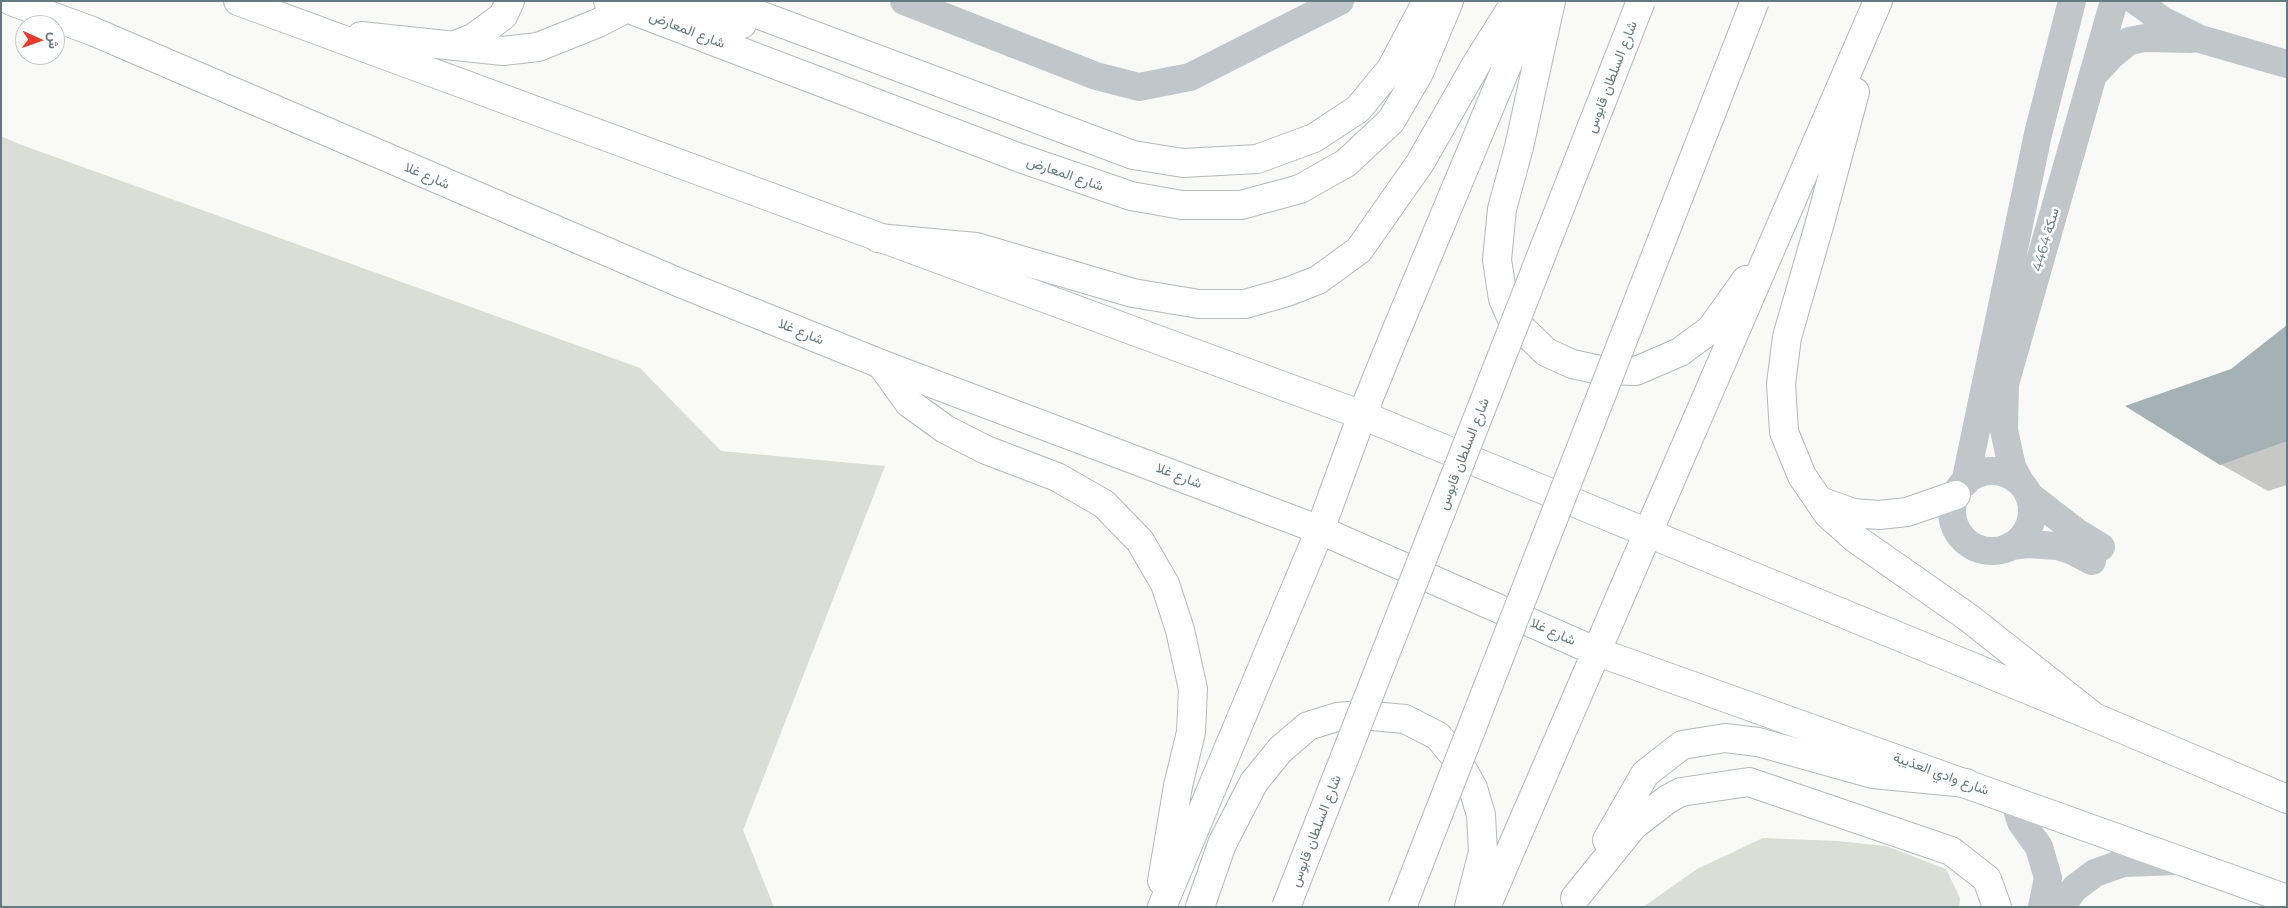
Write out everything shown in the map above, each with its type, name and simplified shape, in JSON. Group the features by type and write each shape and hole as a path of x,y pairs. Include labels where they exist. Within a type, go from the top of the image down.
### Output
{"main road":[{"name":"شارع غلا","path":"11,1 92,31 671,279 881,364 1320,530 1595,651"},
{"path":"238,1 1362,415 2094,717 2287,799"},
{"path":"453,46 473,38 503,16 510,1"},
{"path":"722,1 1133,155 1183,163 1257,159 1314,138 1358,109 1391,69 1414,30 1427,1"},
{"name":"شارع المعارض","path":"618,5 1020,158 1131,196 1182,205 1241,205 1300,189 1346,163 1391,121 1419,73 1449,1"},
{"path":"878,238 976,247 1133,293 1199,304 1245,304 1287,292 1318,280 1359,250 1420,163 1477,63 1516,1"},
{"path":"1162,907 1320,530 1362,415 1534,1"},
{"path":"1552,1 1519,148 1502,209 1497,260 1503,299 1512,319 1546,352 1572,364 1600,370 1636,370 1680,352 1711,329 1782,227"},
{"name":"شارع السلطان قابوس","path":"1286,907 1642,1"},
{"path":"1402,907 1755,1"},
{"path":"1486,907 1595,651 1782,227 1878,1"},
{"path":"1878,1 1821,219 1787,337 1781,384 1784,432 1802,476 1828,514 1856,538 1969,618 2094,717"},
{"path":"319,31 503,51 538,47 598,23 618,5 651,2 678,4 733,20 905,86 1045,132 1075,134"},
{"path":"881,364 909,403 945,429 986,450 1057,478 1104,504 1140,541 1165,584 1180,630 1193,689 1191,732 1173,814 1158,907"},
{"path":"1818,500 1853,512 1878,515 1907,512 1960,489"},
{"name":"شارع وادي العذيبة","path":"1595,651 2287,899"},
{"path":"1200,907 1222,844 1254,782 1280,750 1308,726 1337,716 1362,715 1405,719 1438,736 1457,759 1473,788 1481,816 1483,852 1469,907"},
{"path":"1572,902 1645,774 1682,745 1725,738 1758,742 1873,774 1966,783"},
{"path":"1572,902 1634,826 1668,799 1681,792 1749,782 1951,851 1987,879 1996,907"}],"street":[{"path":"904,1 1096,76 1139,87 1190,77 1340,1"},
{"name":"سكة 4464","path":"1960,489 2038,134 2072,1"},
{"name":"سكة 4464","path":"2024,488 2012,467 2004,430 2005,384 2114,1"},
{"path":"2136,1 2162,20 2200,39 2287,64"},
{"path":"2093,75 2129,41 2145,38 2200,39"},
{"path":"1993,471 2002,472 2024,488 2078,533 2097,554 2042,544 1988,550 1972,545 1960,534 1954,520 1953,503 1960,489 1974,475 1993,471"},
{"path":"2011,546 2019,541 2030,525 2032,506 2024,488"},
{"path":"2014,800 2022,822 2039,847 2048,878 2042,907"},
{"path":"2060,907 2075,888 2094,873 2123,863 2179,861"}],"shaded area":[{"path":"1,136 640,368 721,451 885,466 743,830 774,907 1,907"},
{"path":"1763,838 1837,841 1886,846 1946,869 1960,898 1959,907 1643,907 1697,869"}],"building":[{"path":"2287,325 2287,441 2220,465 2125,406 2231,369"}]}
